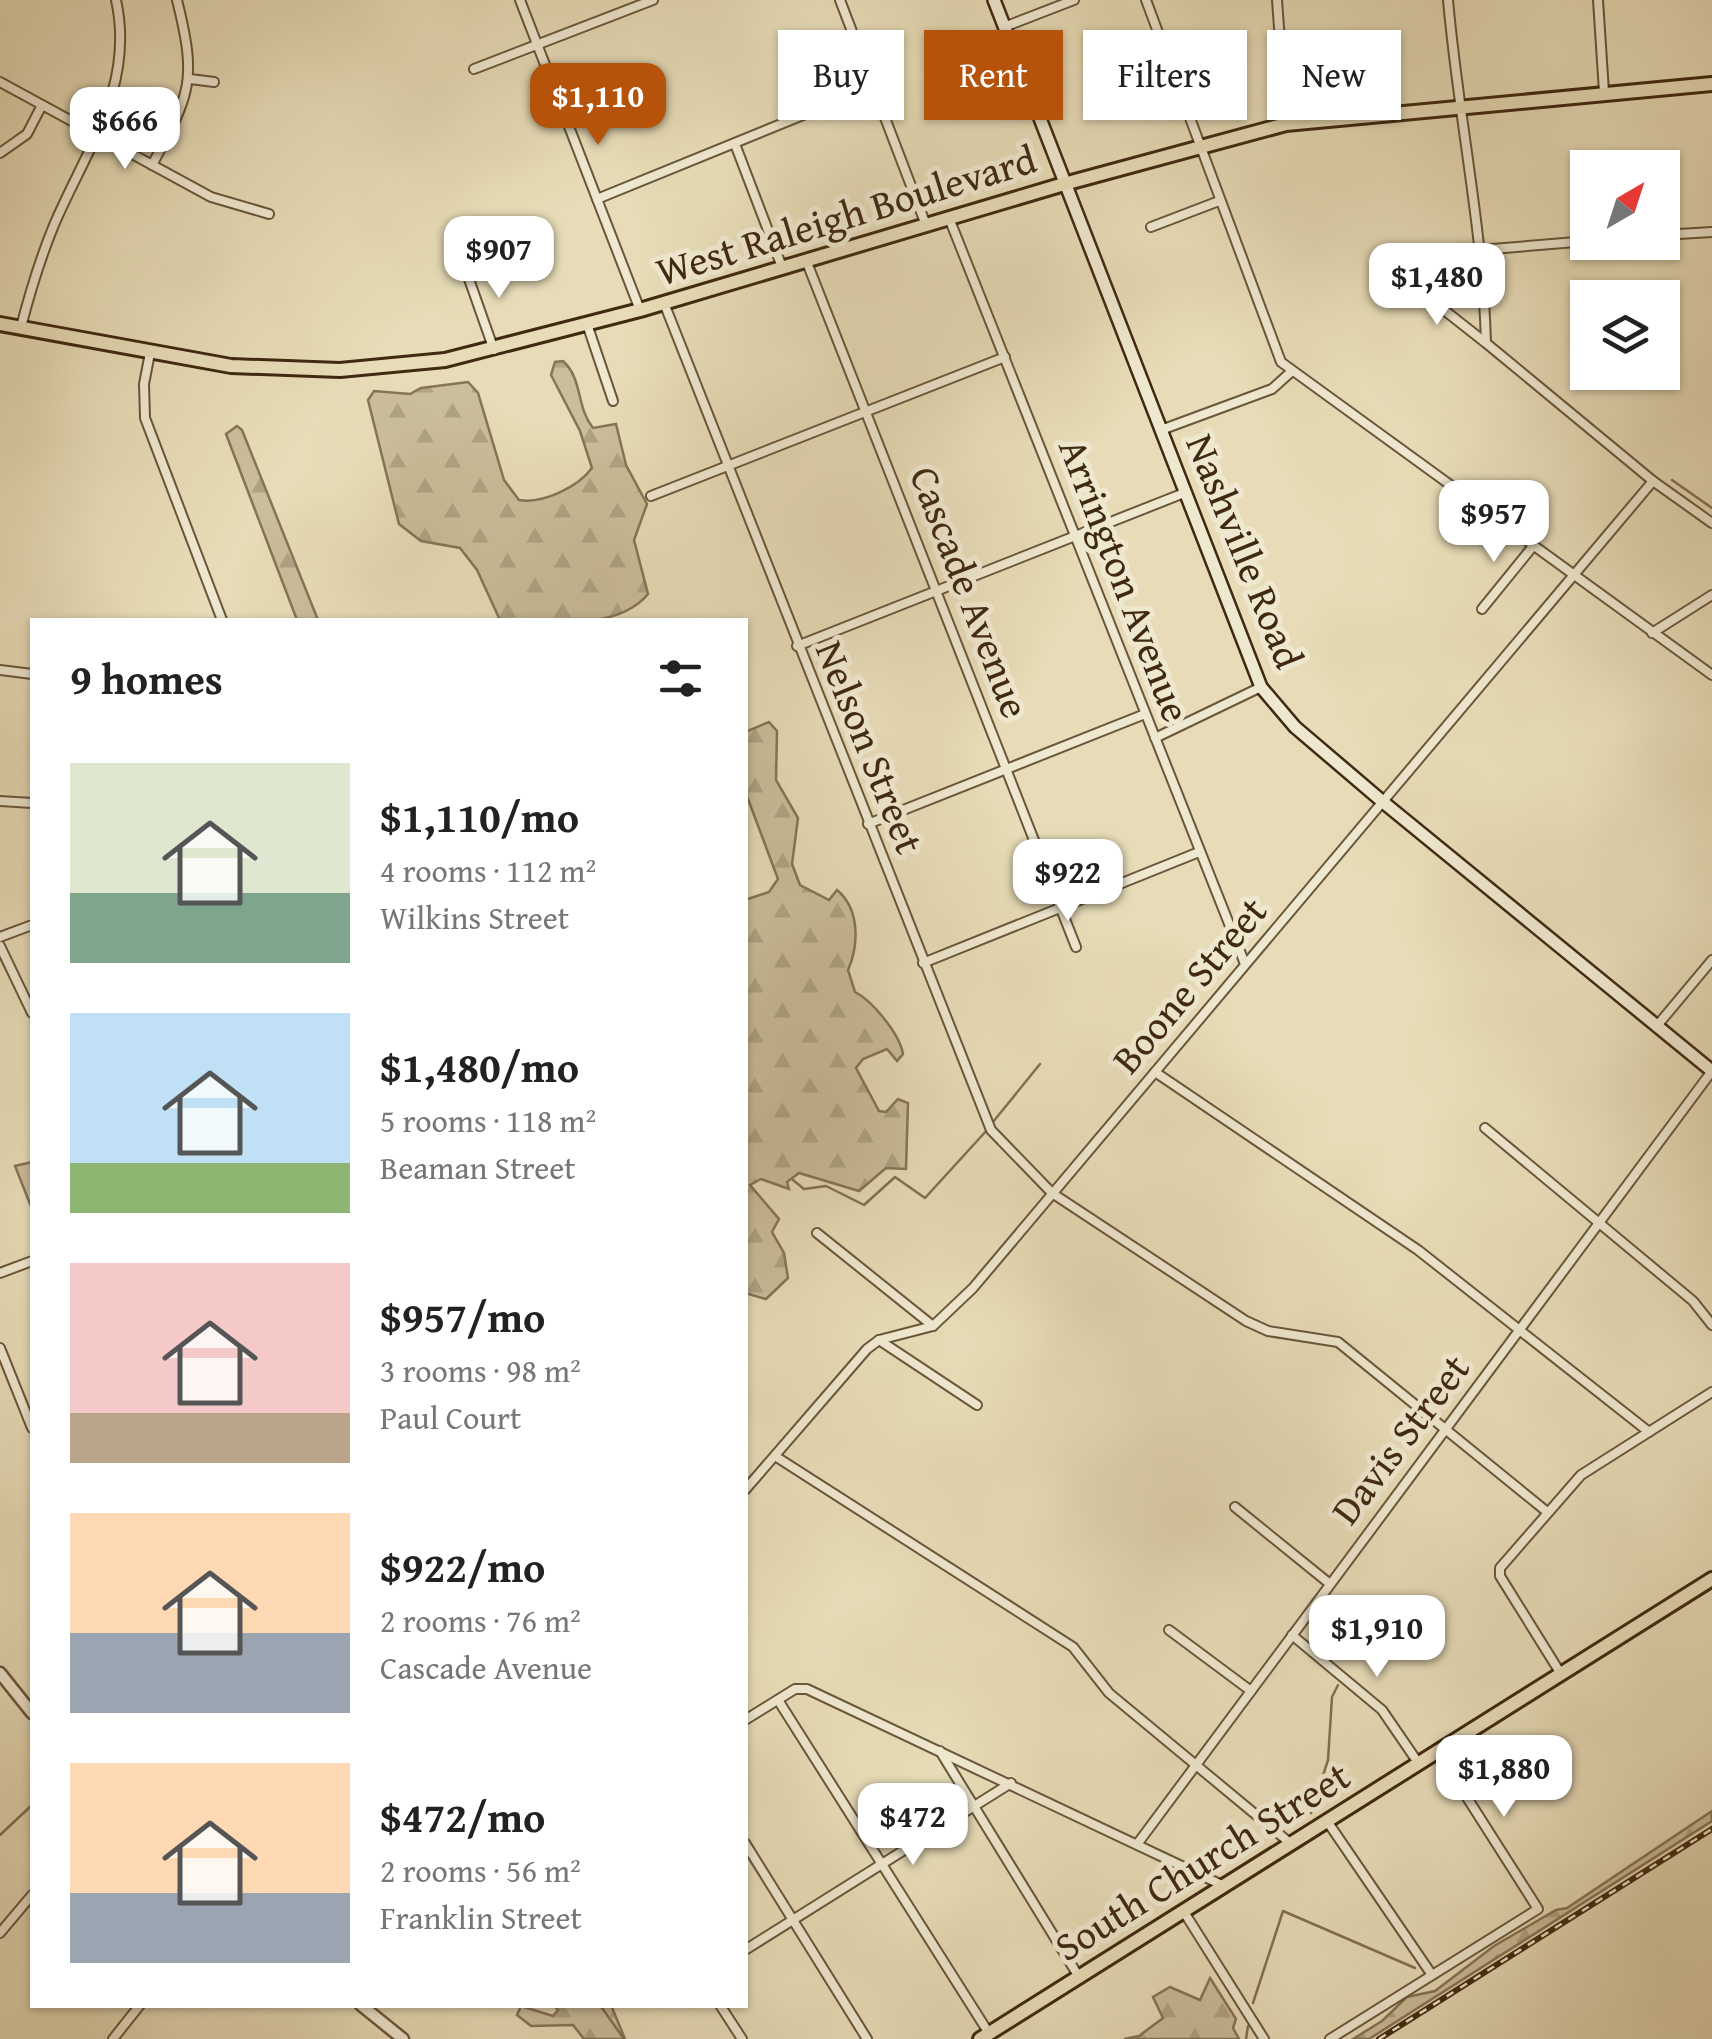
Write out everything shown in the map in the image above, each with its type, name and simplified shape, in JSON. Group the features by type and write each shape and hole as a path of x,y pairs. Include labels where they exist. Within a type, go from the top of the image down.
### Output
{"main road":[{"name":"Nashville Road","path":"994,0 1261,687 1295,727 1383,802 1712,1071"},
{"name":"West Raleigh Boulevard","path":"0,324 231,366 340,370 445,360 640,310 1064,184 1286,124 1712,84"},
{"name":"South Church Street","path":"987,2037 1712,1579"}],"street":[{"path":"20,328 55,224 98,136 118,76 116,0"},
{"path":"152,166 185,103 190,79 177,0"},
{"path":"520,0 640,310"},
{"path":"474,69 652,0"},
{"path":"840,0 851,30"},
{"path":"1004,26 1074,0"},
{"path":"1146,0 1276,350 1292,371 1712,675"},
{"path":"1277,0 1286,124"},
{"path":"1448,0 1457,106 1480,250 1486,343"},
{"path":"1598,0 1604,92"},
{"path":"190,79 214,82"},
{"path":"0,82 211,197 269,214"},
{"path":"0,153 26,134 42,105"},
{"path":"597,199 793,120"},
{"path":"885,120 926,225"},
{"path":"735,144 782,267"},
{"path":"1151,226 1219,201"},
{"name":"Arrington Avenue","path":"950,218 1245,964"},
{"path":"1680,235 1712,232"},
{"path":"1480,250 1570,242"},
{"name":"Cascade Avenue","path":"806,260 1076,947"},
{"path":"464,265 494,350"},
{"path":"1411,284 1653,481 1712,523"},
{"name":"Nelson Street","path":"664,303 985,1120 1052,1193 1257,1328 1338,1342 1546,1512"},
{"path":"588,324 613,401"},
{"path":"150,353 142,402 145,418 221,618"},
{"path":"651,496 1005,357"},
{"path":"1160,430 1272,388 1292,371"},
{"name":"Boone Street","path":"878,1340 933,1326 972,1288 1653,481"},
{"path":"797,646 1184,493"},
{"path":"1482,609 1534,545"},
{"path":"1652,633 1712,595"},
{"path":"0,670 30,674"},
{"path":"1154,738 1261,687"},
{"path":"868,824 1145,714"},
{"path":"0,801 30,803"},
{"path":"923,962 1199,852"},
{"path":"0,936 30,927"},
{"path":"0,946 30,1010"},
{"path":"1656,1027 1712,960"},
{"name":"Davis Street","path":"1138,1843 1712,1071"},
{"path":"1155,1072 1418,1250 1648,1432"},
{"path":"1485,1128 1692,1301 1712,1325"},
{"path":"817,1233 933,1326"},
{"path":"0,1273 30,1262"},
{"path":"748,1487 878,1340 977,1405"},
{"path":"0,1348 30,1423"},
{"path":"1561,1674 1500,1576 1507,1558 1581,1475 1712,1392"},
{"path":"775,1456 1073,1647 1084,1656 1109,1693 1290,1843"},
{"path":"1235,1506 1330,1584"},
{"path":"1168,1630 1250,1691"},
{"path":"1292,1635 1382,1710 1419,1764"},
{"path":"0,1673 30,1710"},
{"path":"748,1718 794,1689 807,1690 1224,1886"},
{"path":"778,1700 884,1864 987,2037"},
{"path":"940,1750 1080,1976"},
{"path":"1330,2039 1538,1909 1438,1752"},
{"path":"748,1948 1011,1783"},
{"path":"1327,1821 1432,1975"},
{"path":"748,1849 867,2039"},
{"path":"0,1934 30,1897"},
{"path":"1184,1912 1264,2039"},
{"path":"113,2039 138,2008"},
{"path":"365,2008 403,2039"},
{"path":"722,2008 742,2039"}],"green space":[{"path":"563,361 574,376 593,428 616,424 626,465 647,504 634,540 648,594 618,615 604,618 499,618 477,570 460,548 421,541 399,524 368,400 374,391 410,394 421,388 468,382 478,393 504,480 519,500 549,497 569,488 592,468 580,431 551,375 555,362"},
{"path":"237,426 242,430 317,618 296,618 226,434"},
{"path":"769,722 777,731 776,780 798,818 792,864 800,885 829,900 837,890 845,898 855,928 848,970 855,992 885,1019 903,1054 897,1061 887,1049 863,1059 856,1068 879,1111 886,1112 898,1099 908,1103 906,1169 886,1168 859,1191 799,1173 787,1182 789,1189 761,1179 750,1185 779,1219 772,1232 784,1253 788,1278 766,1299 748,1294 748,899 769,892 778,879 748,799 748,731"},
{"path":"30,1162 30,1204 15,1166"},
{"path":"1712,1811 1712,1821 1369,2039 1353,2039 1382,2021 1407,1997 1435,1991 1494,1946 1556,1910 1567,1908"},
{"path":"1210,1978 1236,2019 1233,2028 1239,2039 1124,2039 1139,2036 1163,2018 1153,1997 1170,1987 1200,2000"},
{"path":"520,2008 553,2016 558,2010 612,2008 625,2039 584,2039 573,2025 531,2026 517,2015"}],"waterway":[{"path":"1672,480 1712,508"},
{"path":"993,1122 1040,1064"},
{"path":"793,1180 804,1189 826,1186 864,1205 895,1177 925,1198 988,1129"},
{"path":"1311,1813 1328,1760 1332,1697 1338,1685"},
{"path":"0,1835 30,1807"},
{"path":"1253,2003 1283,1911 1415,1968"},
{"path":"602,2008 624,2039"},
{"path":"1246,2039 1248,2026"}],"railway":[{"path":"1379,2039 1712,1829"}]}
